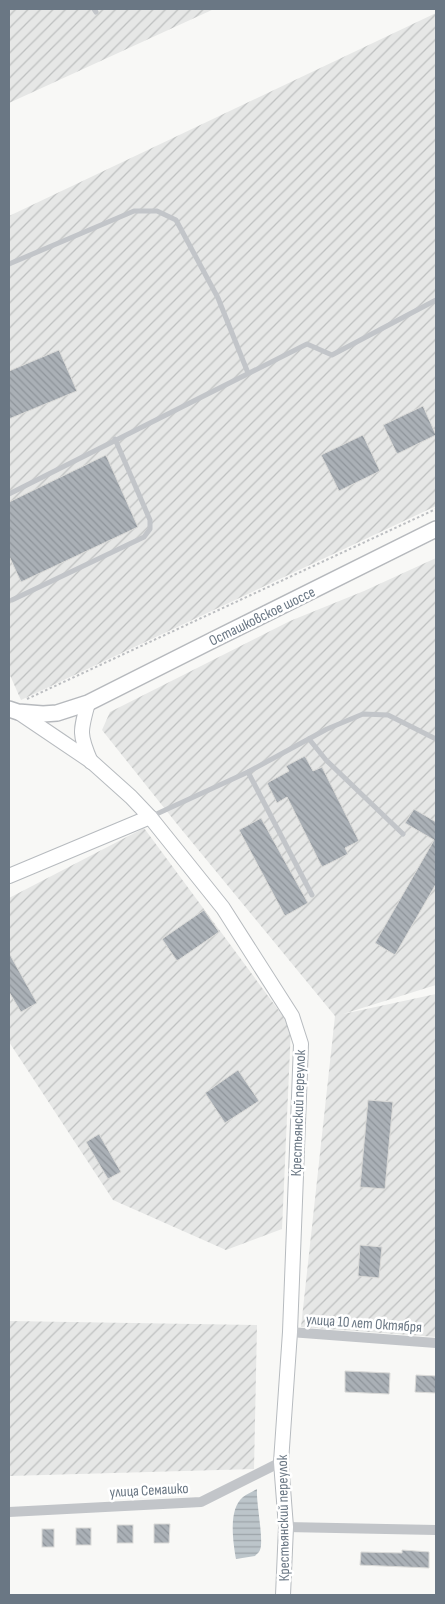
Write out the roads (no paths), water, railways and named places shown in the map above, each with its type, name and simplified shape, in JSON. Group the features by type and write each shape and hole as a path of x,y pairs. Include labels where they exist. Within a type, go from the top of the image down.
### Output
{"main road":[{"name":"Осташковское шоссе","path":"18,707 43,714 57,713 88,703 436,529"}],"street":[{"path":"88,703 81,726 83,744 92,762"},
{"name":"Крестьянский переулок","path":"18,707 92,762 150,817 223,908 292,1016 301,1044 290,1332 281,1462 286,1527 283,1595"},
{"path":"9,876 150,817"},
{"name":"улица 10 лет Октября","path":"290,1332 436,1343"},
{"name":"улица Семашко","path":"9,1512 202,1502 281,1462"},
{"path":"286,1527 436,1530"}],"lane":[{"path":"9,264 134,211 157,211 176,220 218,298 248,373"},
{"path":"9,494 307,344 332,355 436,300"},
{"path":"12,600 144,537 150,529 150,520 115,439"},
{"path":"150,817 248,772 327,729 363,714 388,715 436,739"},
{"path":"308,739 326,760 403,834"},
{"path":"248,772 312,895"}]}
